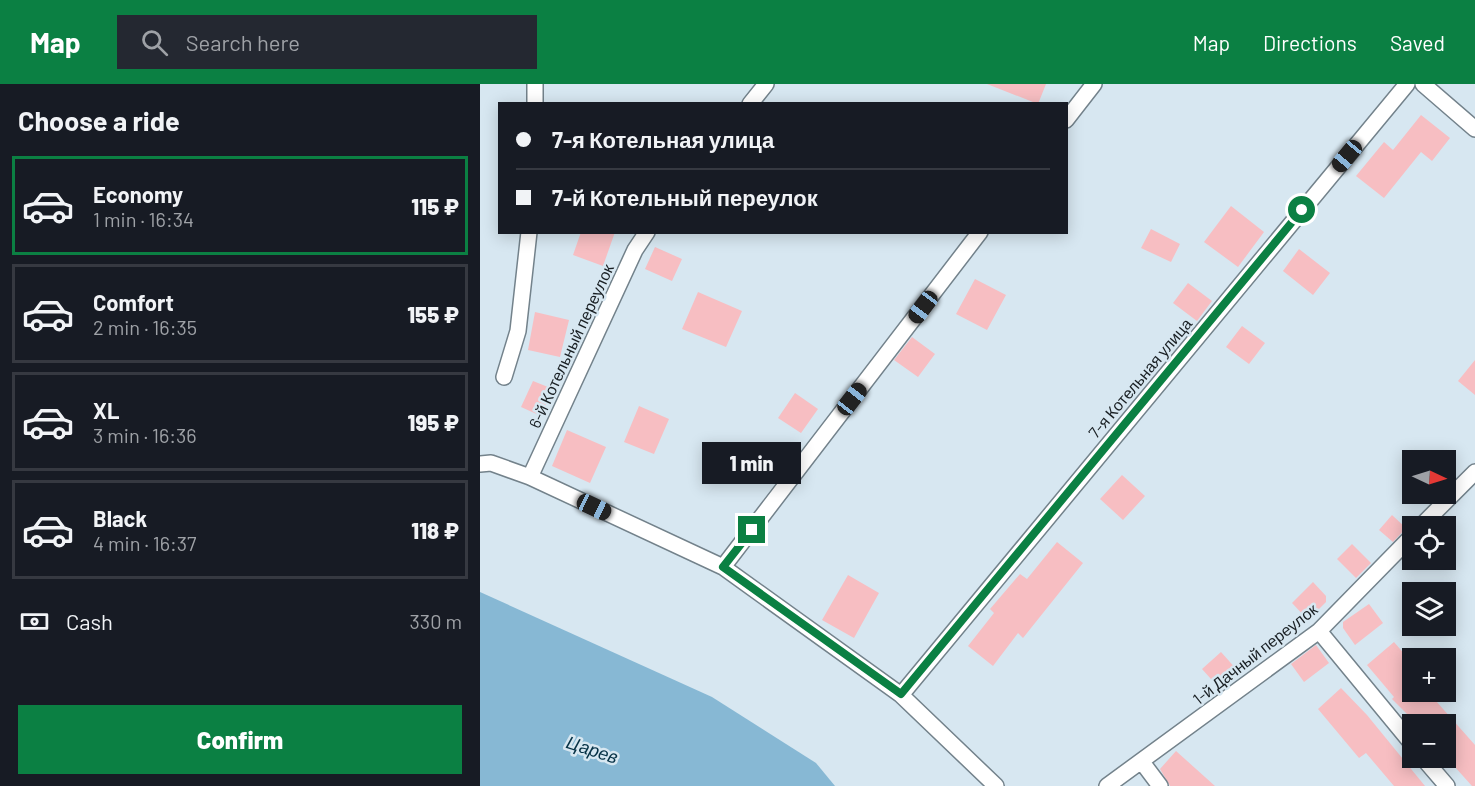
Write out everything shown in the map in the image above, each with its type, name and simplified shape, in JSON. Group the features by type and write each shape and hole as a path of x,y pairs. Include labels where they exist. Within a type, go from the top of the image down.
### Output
{"street":[{"path":"534,84 535,102"},
{"path":"752,102 766,84"},
{"path":"1068,117 1094,84"},
{"name":"7-я Котельная улица","path":"901,694 1407,84"},
{"path":"1423,84 1475,129"},
{"path":"504,377 518,331 529,234"},
{"name":"6-й Котельный переулок","path":"530,477 635,250 646,234"},
{"path":"723,567 978,234"},
{"path":"480,464 491,463 530,477 723,567 901,694 996,786"},
{"path":"1431,516 1475,472"},
{"name":"1-й Дачный переулок","path":"1107,786 1319,631 1402,546"},
{"path":"1319,631 1402,732"},
{"path":"1142,762 1160,786"},
{"path":"1432,768 1447,786"}],"water":[{"name":"Царев","path":"480,592 712,697 816,763 835,786 480,786"}],"building":[{"path":"987,84 1046,84 1039,102 1033,102"},
{"path":"1421,115 1450,138 1432,161 1421,152 1384,198 1356,176 1384,142 1393,150"},
{"path":"1231,206 1264,232 1238,267 1204,242"},
{"path":"1151,229 1180,244 1171,262 1141,248"},
{"path":"580,234 614,234 603,266 573,255"},
{"path":"655,247 682,259 672,281 645,269"},
{"path":"1299,249 1330,273 1313,295 1283,271"},
{"path":"975,279 1006,295 987,330 956,314"},
{"path":"1188,283 1212,301 1197,321 1173,303"},
{"path":"698,292 742,311 726,347 682,329"},
{"path":"535,312 569,320 560,357 528,350"},
{"path":"1242,326 1265,343 1249,364 1226,347"},
{"path":"912,337 935,354 918,377 894,360"},
{"path":"1475,360 1475,395 1458,381"},
{"path":"533,381 553,389 541,416 521,407"},
{"path":"795,393 818,409 801,433 778,418"},
{"path":"639,406 669,419 654,454 624,442"},
{"path":"567,430 606,447 590,483 552,466"},
{"path":"1122,475 1145,496 1123,520 1100,499"},
{"path":"1392,515 1402,524 1402,532 1393,542 1379,530"},
{"path":"1057,542 1083,563 1023,638 1018,633 993,666 968,646 994,613 990,609 1020,574 1027,579"},
{"path":"1352,544 1371,563 1356,578 1337,559"},
{"path":"848,575 879,593 854,638 822,620"},
{"path":"1313,582 1326,596 1326,602 1308,620 1292,603"},
{"path":"1369,604 1383,623 1355,645 1343,628 1343,622"},
{"path":"1394,642 1402,651 1402,702 1437,702 1448,714 1407,714 1392,699 1394,697 1367,665"},
{"path":"1316,645 1329,663 1304,682 1291,664"},
{"path":"1221,652 1238,671 1219,688 1202,669"},
{"path":"1341,688 1367,715 1402,758 1402,768 1410,768 1425,786 1394,786 1366,753 1359,758 1318,709"},
{"path":"1456,724 1475,745 1475,786 1472,786 1456,768"},
{"path":"1176,751 1215,786 1170,786 1160,769"}],"route":[{"path":"752,530 723,567 901,694 1302,210"}]}
